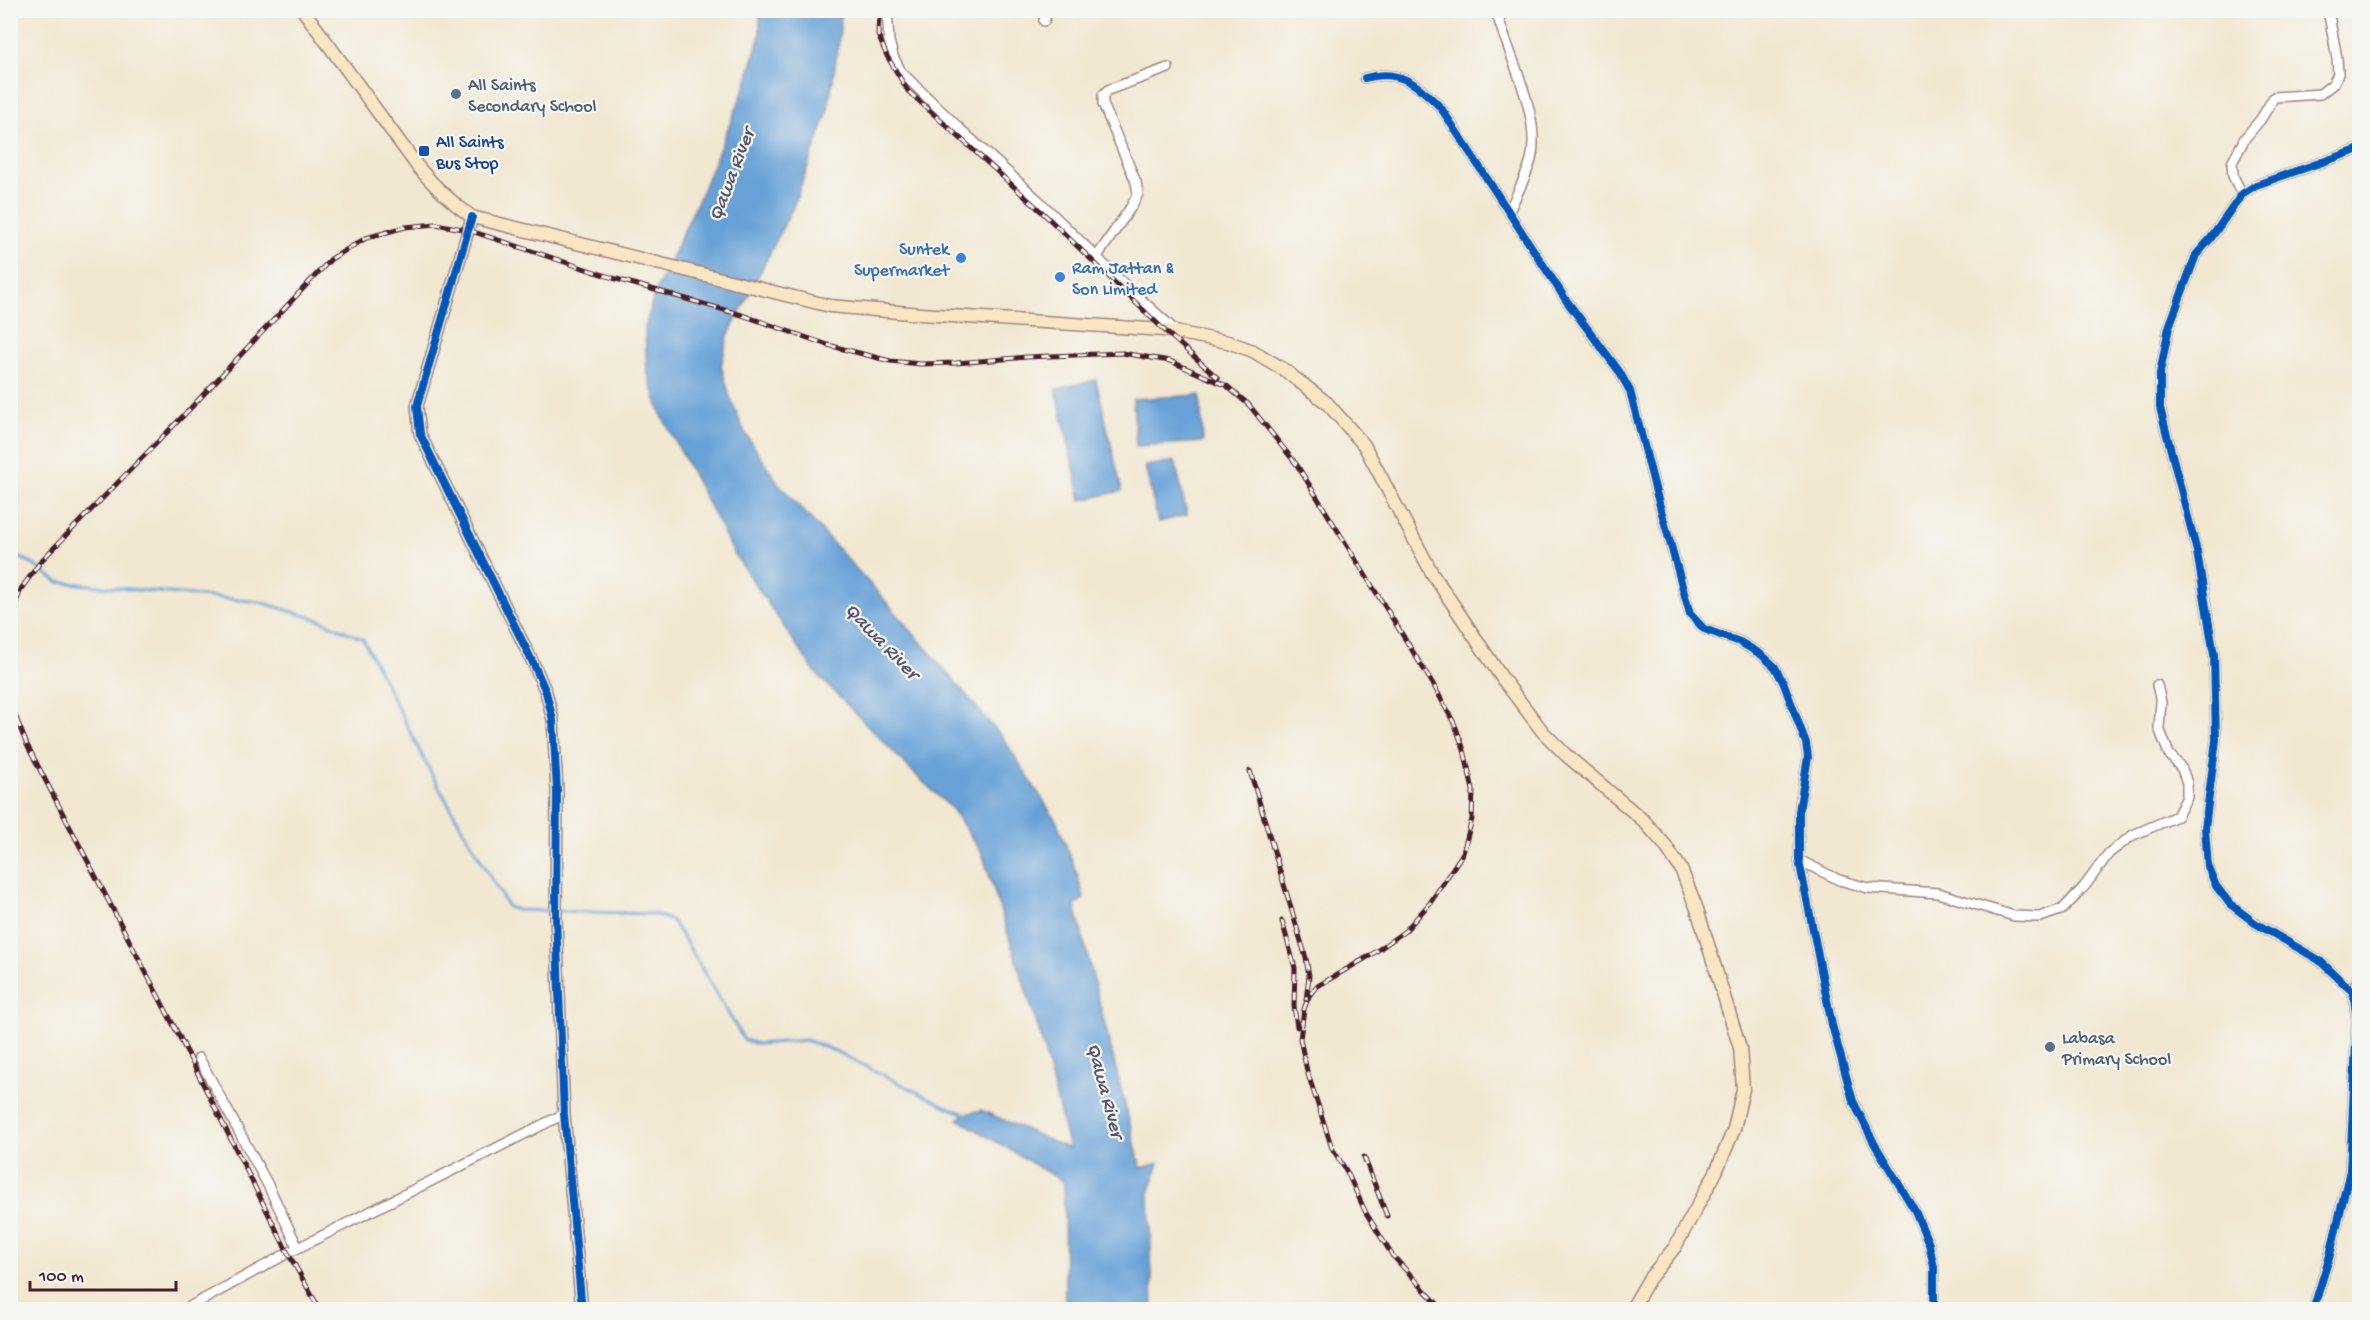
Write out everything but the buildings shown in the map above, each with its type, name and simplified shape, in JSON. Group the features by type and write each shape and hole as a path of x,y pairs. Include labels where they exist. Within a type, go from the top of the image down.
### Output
{"main road":[{"path":"303,10 418,167 435,187 472,217 830,306 1176,331 1228,342 1253,351 1312,390 1344,420 1377,467 1432,573 1507,685 1543,732 1566,755 1644,821 1665,845 1681,869 1697,909 1740,1048 1743,1089 1734,1129 1716,1172 1675,1247 1649,1279 1630,1310"}],"street":[{"path":"887,10 889,41 901,72 1176,331"},
{"path":"1044,21 1048,10"},
{"path":"1496,10 1500,29 1514,58 1533,135 1531,160 1509,212"},
{"path":"2242,194 2233,176 2232,163 2245,138 2262,119 2274,97 2320,94 2333,84 2338,74 2328,10"},
{"path":"1096,258 1138,194 1136,182 1103,104 1103,95 1108,90 1168,68"},
{"path":"1365,78 1390,75 1422,88 1441,108 1566,300 1619,371 1630,391 1690,614 1704,628 1740,642 1762,655 1775,667 1784,684 1806,743 1808,757 1799,811 1799,860 1822,981 1841,1063 1853,1101 1874,1143 1915,1211 1929,1244 1934,1267 1934,1310"},
{"path":"2353,992 2319,960 2255,923 2230,904 2216,886 2208,867 2205,828 2216,740 2214,655 2197,552 2160,408 2160,373 2169,327 2196,255 2242,194 2256,185 2360,149"},
{"path":"472,217 417,406 420,434 546,692 554,720 557,791 556,918 564,1114 582,1310"},
{"path":"1799,860 1839,880 1868,888 1938,893 2014,916 2040,917 2063,909 2084,887 2109,853 2133,835 2177,816 2187,797 2187,783 2182,769 2169,754 2159,728 2161,702 2157,685"},
{"path":"2313,1310 2355,1170 2357,1020 2353,992 2360,973"},
{"path":"199,1058 268,1185 297,1248"},
{"path":"184,1310 297,1248 564,1114"}],"water":[{"name":"Qawa River","path":"760,11 841,11 839,42 827,114 793,207 728,336 721,366 730,397 745,433 778,483 889,605 1003,738 1057,822 1084,898 1075,906 1141,1168 1159,1163 1149,1193 1153,1309 1065,1309 1064,1182 958,1119 981,1110 1069,1149 1040,1034 982,853 953,810 815,672 735,555 660,412 647,371 645,328 654,295 701,194 745,87 760,35"},
{"path":"1096,380 1122,491 1081,500 1056,389"},
{"path":"1200,395 1203,442 1136,446 1133,399"},
{"path":"1175,461 1187,515 1158,522 1145,466"}],"waterway":[{"path":"10,554 28,561 58,582 260,602 320,620 363,639 433,777 508,907 517,910 552,911"},
{"path":"559,911 654,914 672,921 744,1040 758,1044 806,1040 835,1051 947,1107 968,1115"}],"railway":[{"path":"879,10 878,35 887,56 908,91 1043,213 1164,330 1218,378"},
{"path":"10,619 21,589 41,561 186,413 331,259 366,238 405,227 436,224 468,230 613,278 742,315 828,345 890,361 921,364 956,363 1122,353 1170,361 1227,386 1249,405 1297,465 1433,684 1455,725 1464,750 1473,790 1472,819 1463,853 1430,903 1405,931 1371,955 1316,987 1309,996 1304,1009 1300,1039 1307,1071 1332,1148 1347,1172 1366,1213 1392,1255 1443,1310"},
{"path":"10,703 27,745 175,1028 288,1253 320,1310"},
{"path":"1250,771 1306,958 1309,976 1306,1000"},
{"path":"1282,921 1295,968 1294,1006 1297,1027"},
{"path":"1364,1157 1387,1216"}],"cycle path":[{"path":"1365,78 1377,75 1398,77 1425,92 1441,108 1566,300 1619,371 1630,391 1690,614 1704,629 1740,642 1762,655 1775,667 1784,684 1806,743 1808,757 1799,811 1799,860 1832,1025 1853,1101 1874,1143 1915,1211 1929,1244 1934,1267 1934,1310"},
{"path":"2313,1310 2330,1255 2350,1170 2357,1020 2353,992 2319,960 2255,923 2230,904 2216,886 2208,867 2205,828 2216,740 2214,655 2197,552 2160,408 2160,373 2169,327 2196,255 2242,194 2256,185 2360,149"},
{"path":"472,217 417,406 420,434 535,667 546,692 553,720 557,791 556,918 564,1114 582,1310"}],"place":[{"name":"All Saints Secondary School","path":"456,94"},
{"name":"All Saints Bus Stop","path":"424,151"},
{"name":"Suntek Supermarket","path":"961,258"},
{"name":"Ram Jattan & Son Limited","path":"1060,277"},
{"name":"Labasa Primary School","path":"2050,1047"}]}
